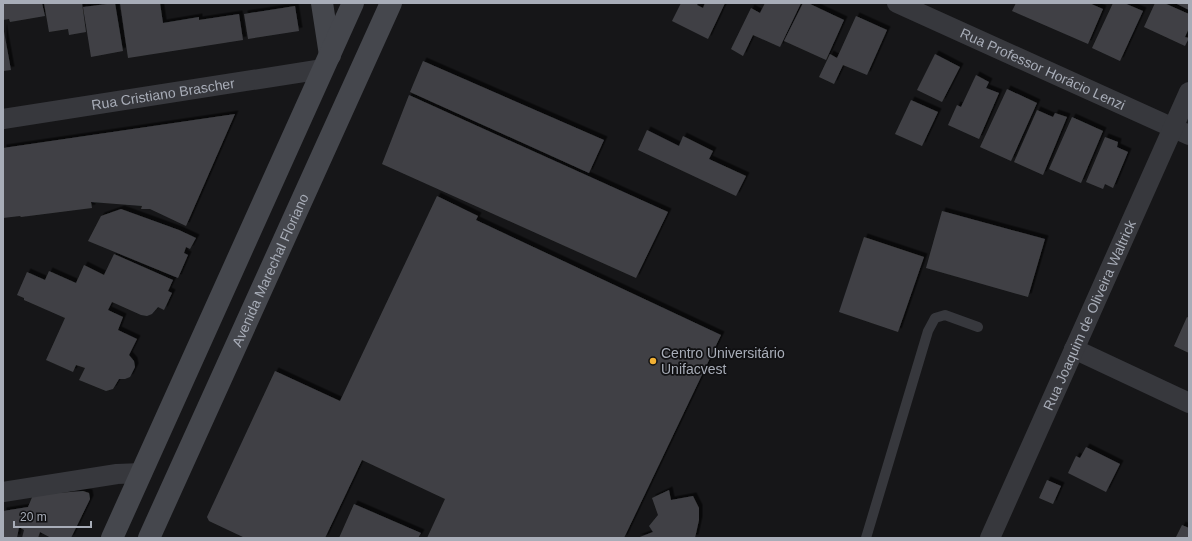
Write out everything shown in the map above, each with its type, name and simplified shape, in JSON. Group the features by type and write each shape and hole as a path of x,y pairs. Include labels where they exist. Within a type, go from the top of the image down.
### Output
{"main road":[{"path":"322,3 326,62"},
{"path":"112,538 353,3"},
{"name":"Avenida Marechal Floriano","path":"149,538 391,3"}],"street":[{"name":"Rua Professor Horácio Lenzi","path":"897,3 1181,131"},
{"name":"Rua Cristiano Brascher","path":"3,119 326,62"},
{"name":"Rua Joaquim de Oliveira Waltrick","path":"990,538 1074,349 1181,131 1189,92"},
{"path":"1074,349 1189,403"},
{"path":"3,492 117,474 142,473"}],"lane":[{"path":"866,538 928,331 935,318 945,315 978,327"}],"building":[{"path":"3,3 42,3 45,16 10,22 9,19 3,20"},
{"path":"44,3 82,3 86,32 69,35 68,29 49,32"},
{"path":"115,3 123,51 91,57 83,7"},
{"path":"120,3 160,3 163,23 199,17 199,20 239,14 243,40 128,58"},
{"path":"681,3 698,3 697,5 703,8 705,3 725,3 708,39 672,21"},
{"path":"765,3 801,3 780,47 753,35 743,56 731,49 751,8 760,13"},
{"path":"803,3 808,3 844,20 826,60 784,41"},
{"path":"1016,3 1089,3 1103,9 1088,44 1012,11"},
{"path":"1113,3 1124,3 1143,11 1120,61 1092,48"},
{"path":"1155,3 1164,3 1189,14 1189,28 1185,37 1189,38 1185,46 1144,27"},
{"path":"1175,3 1189,3 1189,10"},
{"path":"295,6 299,31 248,39 244,14"},
{"path":"856,16 887,30 867,75 843,65 834,84 819,77 830,54 837,58"},
{"path":"3,26 11,70 3,71"},
{"path":"935,54 960,67 942,102 917,90"},
{"path":"423,61 604,140 589,173 410,92"},
{"path":"976,75 989,82 986,88 999,93 979,139 948,125 957,105 961,107"},
{"path":"1007,89 1037,103 1011,161 980,147"},
{"path":"409,95 668,212 636,278 382,164"},
{"path":"911,100 938,112 922,146 895,134"},
{"path":"1037,110 1053,117 1055,113 1067,117 1043,175 1014,162"},
{"path":"235,114 186,226 150,209 141,209 142,206 91,202 92,208 3,218 3,148"},
{"path":"1072,117 1103,131 1081,183 1049,169"},
{"path":"647,130 679,146 683,136 713,151 709,159 746,176 736,196 638,150"},
{"path":"1105,137 1118,142 1117,147 1128,152 1113,188 1105,184 1103,189 1086,182"},
{"path":"437,196 478,216 476,220 721,335 624,538 427,538 445,499 362,460 325,538 245,538 209,521 207,517 275,371 340,401"},
{"path":"121,209 179,230 196,238 190,249 186,247 184,253 188,255 178,278 88,241 101,216"},
{"path":"942,211 1045,239 1028,297 926,268"},
{"path":"864,237 924,257 898,332 839,312"},
{"path":"114,254 173,280 168,291 172,293 164,310 158,307 152,314 147,316 141,315 112,302 108,310 123,317 118,330 137,339 129,355 134,361 135,367 130,377 119,379 113,389 106,391 79,380 85,368 76,365 73,372 46,360 65,318 24,300 24,298 17,295 27,272 45,280 49,271 76,283 84,265 104,275"},
{"path":"1187,317 1189,318 1189,353 1174,346"},
{"path":"1086,447 1120,464 1106,492 1068,473 1076,456 1080,458"},
{"path":"1047,480 1061,486 1053,504 1039,498"},
{"path":"669,490 671,500 693,496 699,508 699,520 695,538 637,538 653,532 649,526 658,515 652,498"},
{"path":"83,491 89,493 90,499 71,538 51,538 40,532 38,538 22,538 24,530 19,527 17,538 3,538 3,511 28,507 33,495"},
{"path":"354,504 421,533 418,538 339,538"},
{"path":"1182,525 1189,528 1189,538 1176,537"}],"place":[{"name":"Centro Universitário Unifacvest","path":"653,361"}]}
